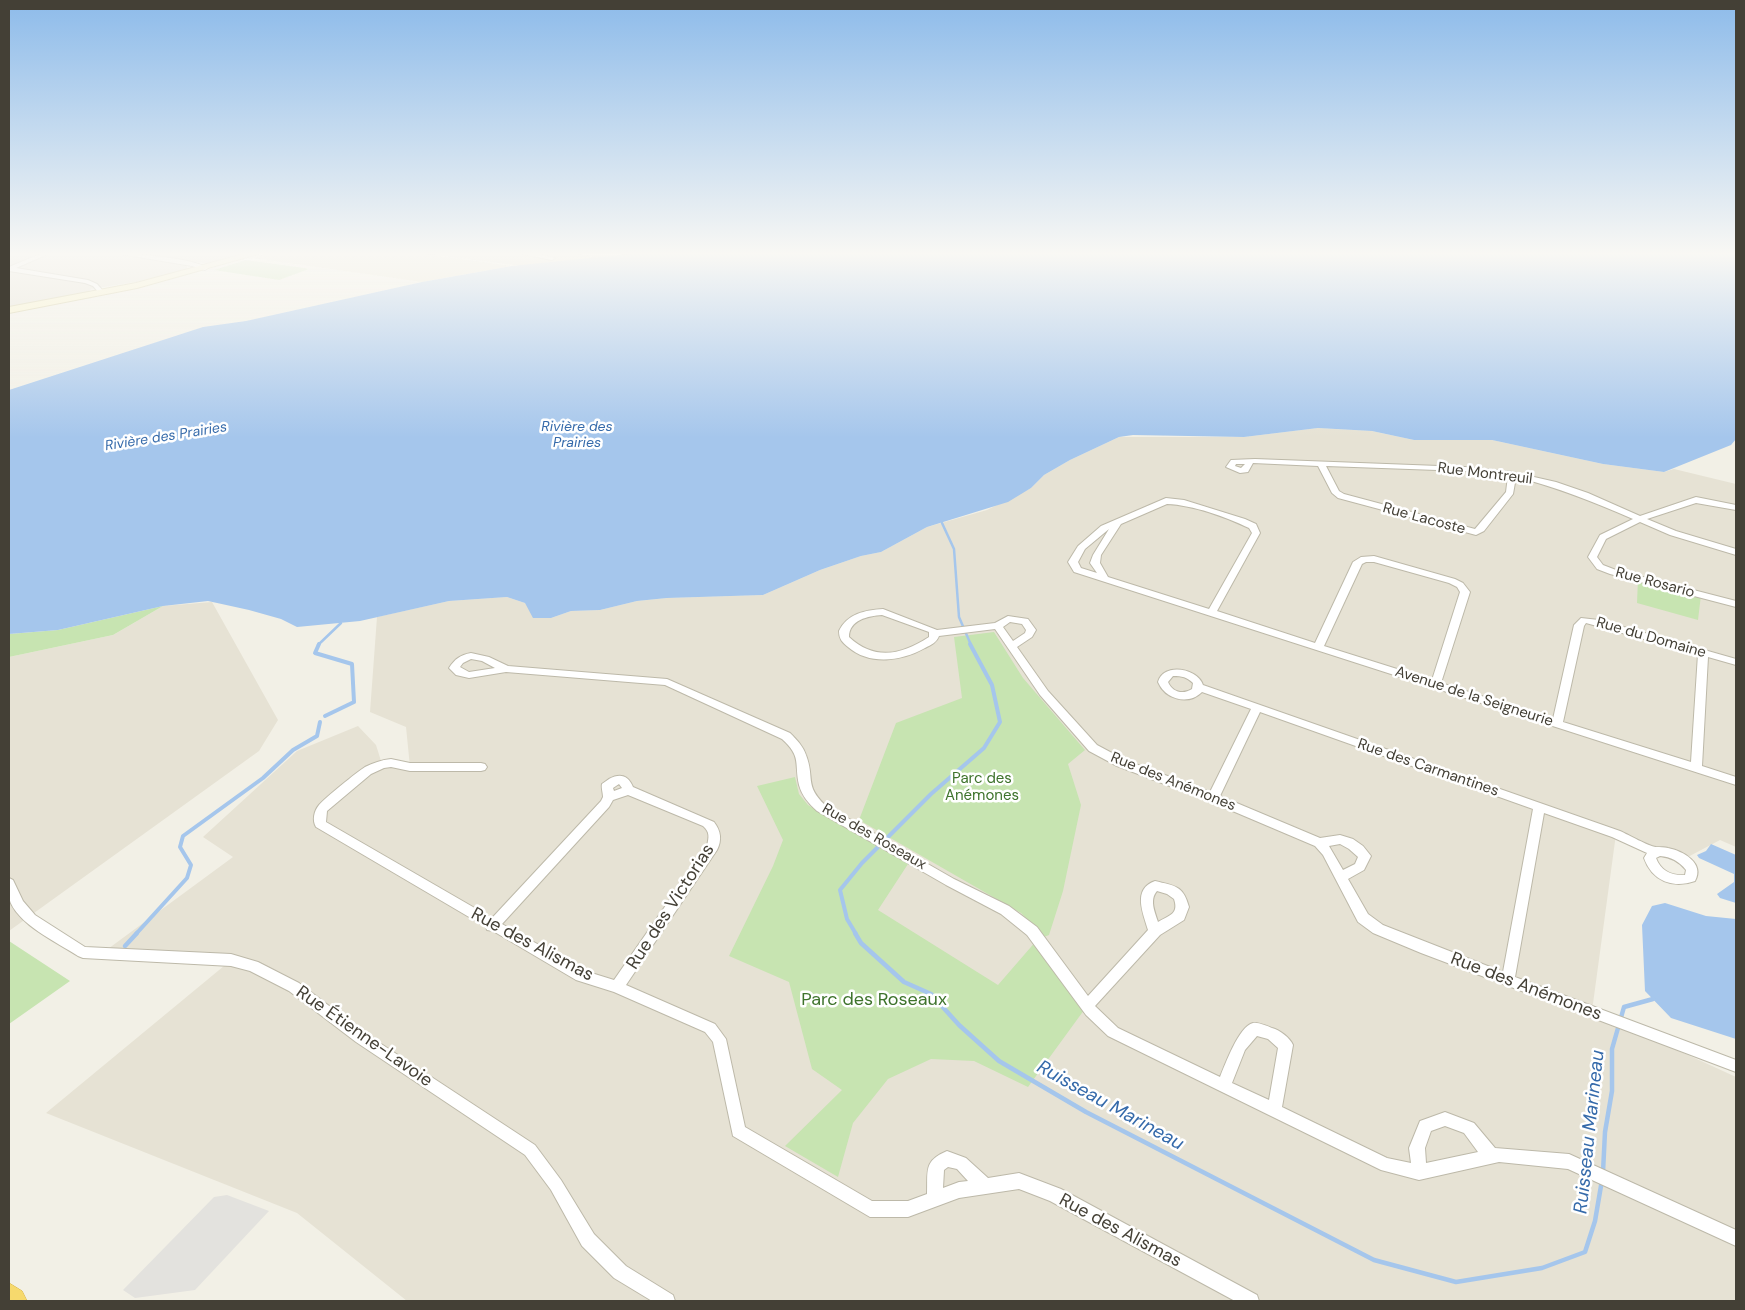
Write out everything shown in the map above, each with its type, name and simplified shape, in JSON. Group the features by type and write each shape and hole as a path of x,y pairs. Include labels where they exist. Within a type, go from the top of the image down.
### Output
{"highway":[{"path":"9,1298 12,1301"}],"street":[{"name":"Rue Montreuil","path":"1250,462 1465,469 1512,474 1561,486 1641,518 1672,533 1736,552"},
{"name":"Rue Lacoste","path":"1321,464 1336,493 1341,496 1476,532 1481,529 1510,492 1512,474"},
{"name":"Rue Rosario","path":"1736,507 1696,500 1641,518 1603,537 1592,557 1594,562 1613,572 1736,604"},
{"name":"Avenue de la Seigneurie","path":"1211,612 1254,540 1256,533 1253,526 1181,502 1166,502 1104,528 1087,543 1073,562 1077,570 1736,781"},
{"path":"1104,578 1094,563 1117,522"},
{"path":"1318,647 1358,562 1364,559 1374,559 1452,581 1460,585 1465,592 1435,684"},
{"path":"936,634 934,638 912,652 881,657 864,652 848,643 843,633 849,622 876,612 883,612 918,624 936,634 998,626 1008,619 1018,619 1028,624 1031,630 1029,635 1012,646"},
{"name":"Rue du Domaine","path":"1557,724 1579,625 1584,620 1736,662"},
{"name":"Rue des Anémones","path":"998,626 1044,694 1093,748 1120,763 1213,798 1319,843 1328,852 1363,918 1378,928 1508,980 1736,1066"},
{"path":"1696,768 1702,653"},
{"name":"Rue des Roseaux","path":"506,669 667,682 786,736 797,746 801,755 806,790 810,799 821,808 950,882 1005,910 1036,936 1087,1006 1113,1032 1386,1165 1419,1172 1499,1155 1570,1162 1736,1238"},
{"name":"Rue des Carmantines","path":"1199,687 1616,834 1656,852"},
{"path":"1213,798 1257,708"},
{"name":"Rue des Alismas","path":"481,767 426,768 391,763 382,764 367,771 323,808 319,820 320,824 492,926 581,976 617,987 704,1025 715,1032 719,1039 735,1125 738,1131 870,1209 908,1209 959,1190 1019,1181 1055,1195 1251,1301"},
{"name":"Rue des Victorias","path":"492,926 605,804 609,797 628,790 707,824 712,828 716,836 714,846 617,987"},
{"path":"1508,980 1539,807"},
{"name":"Rue des Anémones","path":"1319,843 1337,840 1351,842 1365,856 1360,867 1341,877"},
{"name":"Rue Étienne-Lavoie","path":"9,883 18,904 30,919 83,952 231,960 253,966 294,987 361,1038 530,1150 556,1185 588,1240 620,1272 667,1301"},
{"path":"1087,1006 1155,931"},
{"path":"1223,1086 1240,1046 1254,1029 1272,1034 1286,1045 1274,1111"},
{"path":"1419,1172 1417,1148 1425,1126 1445,1119 1469,1128 1492,1157"},
{"path":"935,1199 936,1166 947,1159 960,1163 984,1185"}],"shaded area":[{"path":"1318,428 1372,431 1414,440 1492,440 1603,464 1664,472 1674,469 1736,484 1736,847 1720,840 1684,859 1616,834 1592,1011 1736,1077 1736,1301 407,1301 297,1213 46,1113 230,961 101,954 233,857 203,837 297,751 358,726 376,745 382,764 410,767 406,727 370,712 377,617 449,601 507,597 525,603 551,618 571,611 600,610 637,601 667,598 763,595 820,570 861,556 881,552 927,527 987,510 1031,488 1044,475 1070,460 1119,437 1244,437"},
{"path":"212,602 278,720 259,751 9,931 9,657 113,635 163,606"},
{"path":"227,1195 269,1211 195,1290 135,1298 123,1290 214,1197"}],"green space":[{"path":"1638,579 1701,595 1698,620 1637,603"},
{"path":"163,606 113,635 9,657 9,634 58,630"},
{"name":"Parc des Anémones","path":"994,632 1023,678 1085,750 1068,764 1081,805 1063,891 1049,935 1044,937 1021,913 859,820 896,723 962,698 954,637"},
{"name":"Parc des Roseaux","path":"795,777 799,794 808,805 908,864 878,910 998,985 1037,940 1087,1006 1028,1087 974,1061 931,1059 888,1079 853,1123 838,1177 785,1146 842,1090 812,1069 789,982 729,956 773,866 783,840 757,786"},
{"path":"9,941 70,981 9,1024"}],"water":[{"name":"Rivière des Prairies","path":"272,315 1736,315 1736,439 1731,445 1664,472 1603,464 1492,440 1414,440 1372,431 1318,428 1244,437 1133,435 1119,437 1070,460 1044,475 1031,488 1008,502 927,527 881,552 861,556 820,570 763,595 667,598 637,601 600,610 571,611 551,618 533,618 525,603 507,597 449,601 360,621 297,627 281,619 208,601 163,606 58,630 9,634 9,390 203,327"},
{"path":"1711,844 1736,855 1736,903 1720,898 1717,894 1734,882 1734,874 1699,858 1697,855 1706,851"},
{"path":"1665,903 1706,916 1736,919 1736,1039 1671,1018 1645,991 1642,925 1652,906"}],"waterway":[{"name":"Ruisseau Marineau","path":"942,523 954,549 959,617 971,645"},
{"path":"319,644 341,623"},
{"path":"319,644 315,653 352,664 354,702 325,716"},
{"name":"Ruisseau Marineau","path":"856,934 847,919 840,890 862,863 931,794 984,748 1000,722 992,685 970,644"},
{"path":"136,934 187,878 191,865 180,847 183,836 263,778 293,750 317,736 320,722"},
{"path":"125,946 137,933"},
{"name":"Ruisseau Marineau","path":"855,933 861,943 904,982 931,994 959,1025 999,1061 1086,1112 1374,1260 1456,1282 1542,1268 1585,1252 1595,1221 1602,1180"},
{"name":"Ruisseau Marineau","path":"1603,1172 1605,1132 1612,1091 1612,1049 1624,1007 1653,999"}]}
